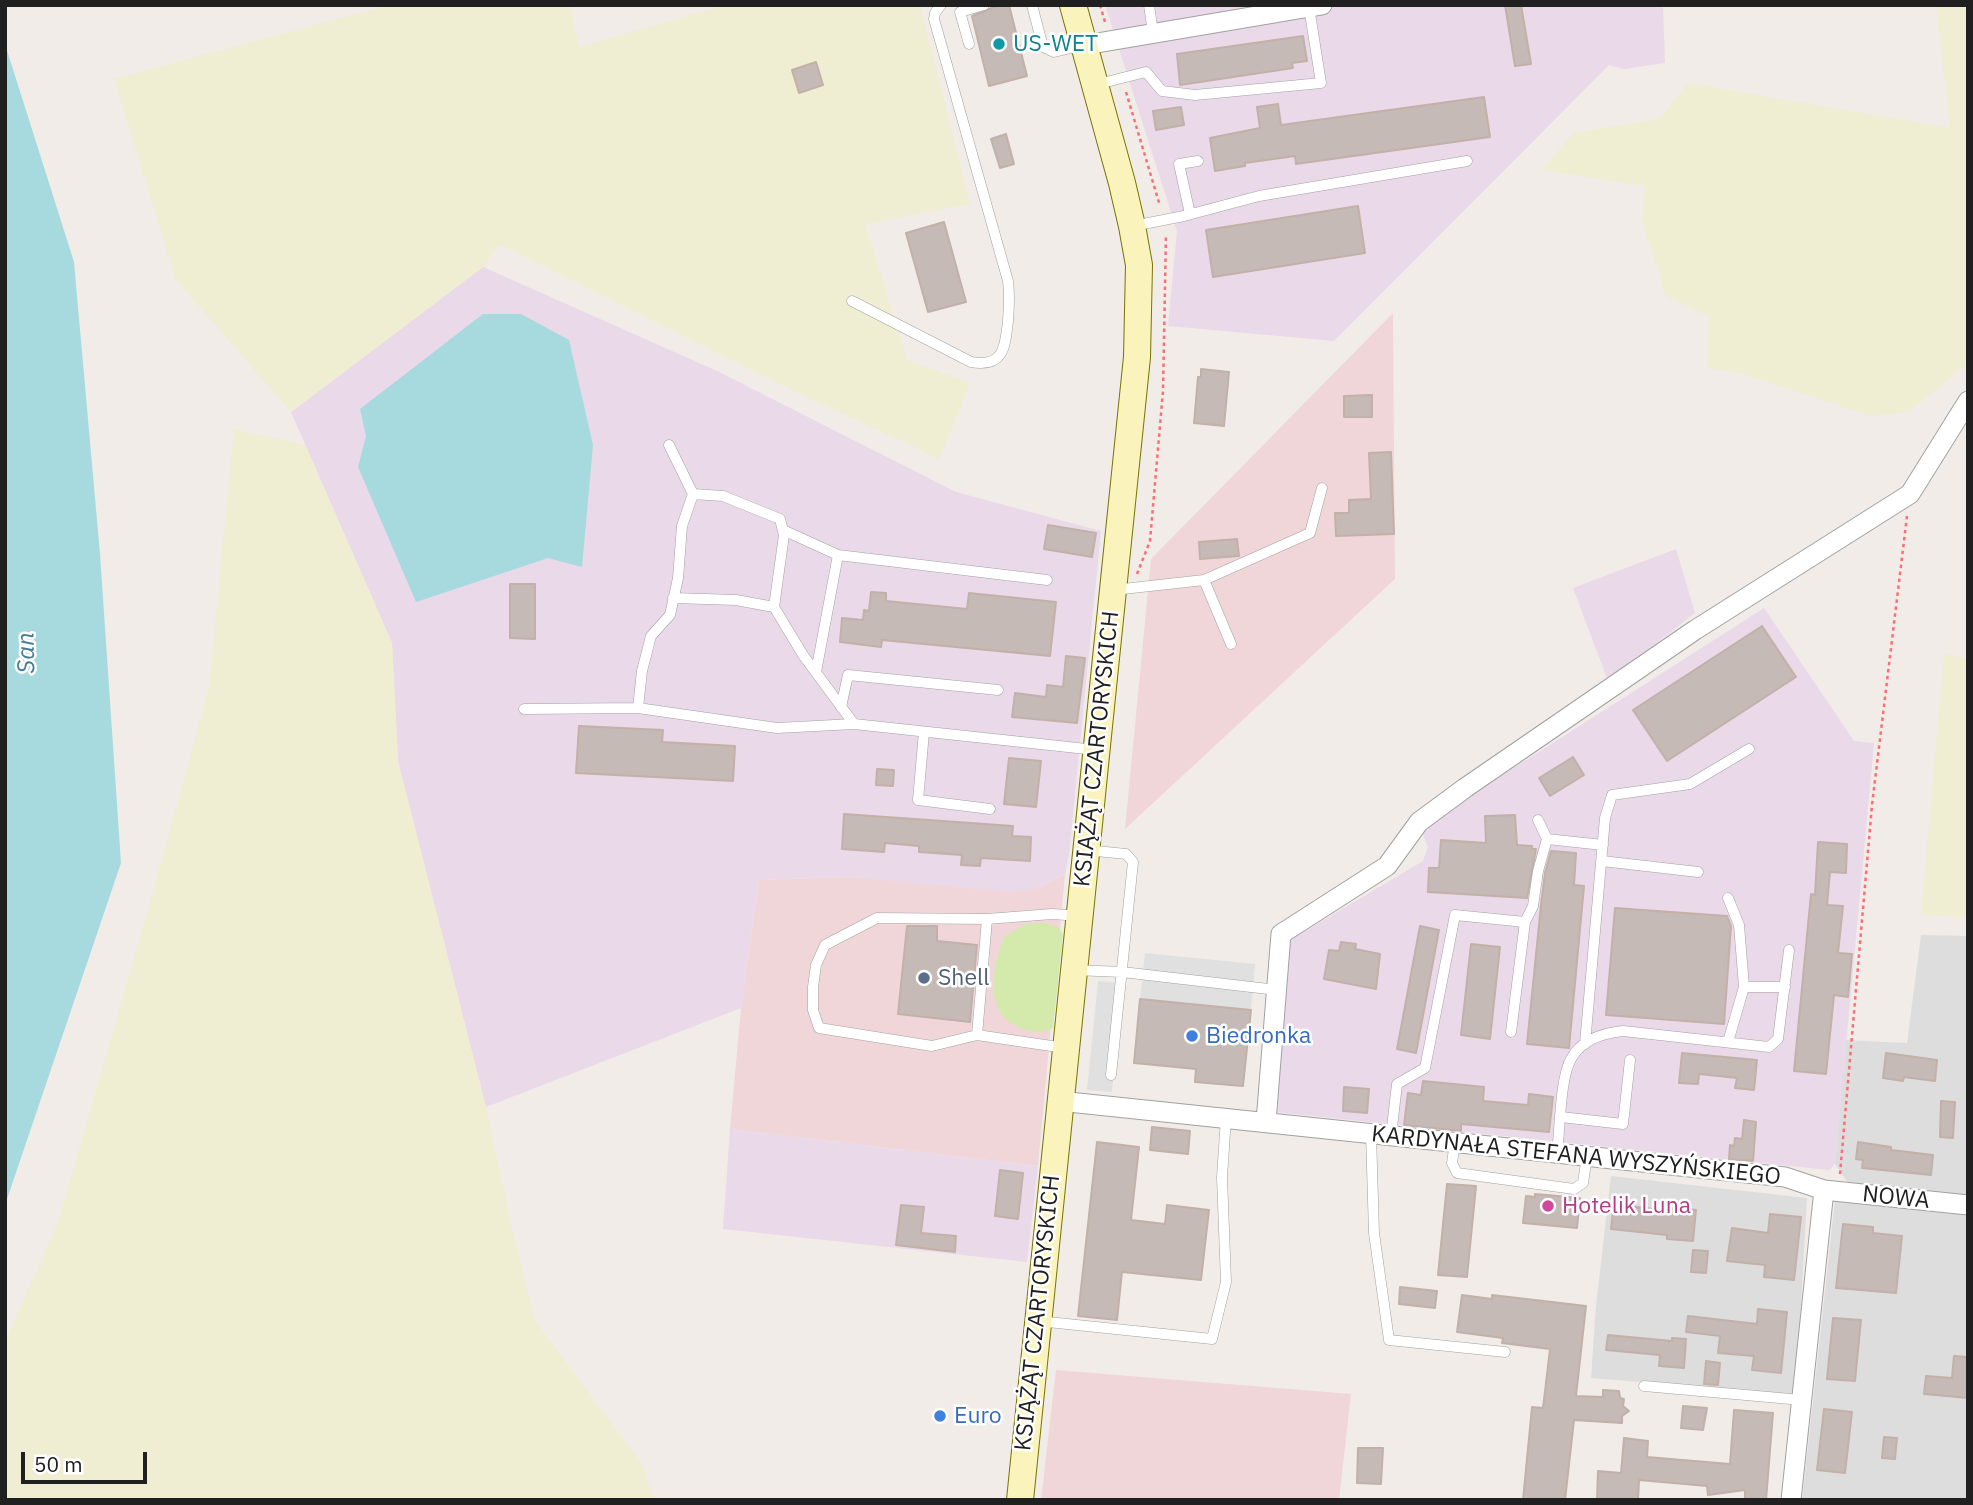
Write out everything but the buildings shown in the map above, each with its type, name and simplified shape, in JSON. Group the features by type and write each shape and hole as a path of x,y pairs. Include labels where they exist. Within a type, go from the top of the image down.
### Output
{"main road":[{"name":"KSIĄŻĄT CZARTORYSKICH","path":"1020,1500 1139,311 1139,265 1132,226 1073,5"}],"street":[{"path":"1085,45 1315,6"},
{"path":"1266,1122 1282,934 1387,866 1419,822 1695,630 1910,494 1968,401"},
{"name":"KARDYNAŁA STEFANA WYSZYŃSKIEGO","path":"1059,1101 1785,1177 1831,1191"},
{"path":"1791,1500 1831,1191"},
{"name":"NOWA","path":"1831,1191 1968,1205"}],"lane":[{"path":"852,301 971,362 987,363 995,360 1005,347 1010,300 1008,281 934,19 934,13 941,5"},
{"path":"969,44 960,12 984,5"},
{"path":"1032,5 1044,47 1054,52 1085,45"},
{"path":"1149,5 1153,33"},
{"path":"1096,85 1146,72 1162,91 1195,95 1321,83 1315,6"},
{"path":"1132,226 1191,215 1259,196 1467,161"},
{"path":"1191,215 1179,164 1198,162"},
{"path":"638,708 642,671 651,636 670,615 678,578 682,526 693,494 669,446"},
{"path":"1113,590 1204,580 1310,533 1322,488"},
{"path":"693,494 723,496 780,519 784,535 774,607 854,724"},
{"path":"783,530 838,555 1047,580"},
{"path":"816,672 838,555"},
{"path":"1204,580 1231,645"},
{"path":"673,598 736,600 774,607"},
{"path":"841,707 848,675 998,690"},
{"path":"524,709 638,708 777,728 854,724 1097,750"},
{"path":"924,732 918,800 990,809"},
{"path":"1585,1044 1605,818 1612,795 1689,784 1749,749"},
{"path":"1511,1032 1525,922 1532,906 1538,871 1548,839 1538,820"},
{"path":"1548,839 1603,845"},
{"path":"1086,850 1126,854 1133,862 1111,1075"},
{"path":"1602,861 1698,872"},
{"path":"1728,898 1739,925 1744,987 1728,1042"},
{"path":"1065,1048 977,1035 932,1046 819,1028 813,1010 813,987 817,965 825,945 877,918 987,919 1052,914 1080,916"},
{"path":"1505,1352 1389,1339 1374,1233 1381,1135 1397,1084 1425,1068 1455,915 1525,922"},
{"path":"977,1035 987,919"},
{"path":"1558,1153 1564,1086 1570,1059 1585,1044 1602,1034 1623,1031 1769,1047 1779,1039 1789,950"},
{"path":"1074,970 1122,972 1277,990"},
{"path":"1744,987 1785,987"},
{"path":"1561,1117 1623,1124 1630,1060"},
{"path":"1038,1321 1212,1339 1226,1282 1222,1177 1226,1118"},
{"path":"1455,1142 1452,1163 1457,1173 1574,1189 1583,1183 1587,1156"},
{"path":"1644,1385 1802,1401"}],"path":[{"path":"1831,1191 1872,805 1910,494"}],"shaded area":[{"path":"390,5 570,5 579,47 727,5 924,5 920,7 970,204 865,224 907,360 970,383 939,459 763,376 499,244 483,267 291,412 176,280 114,79"},
{"path":"1105,5 1663,5 1665,63 1624,69 1609,65 1334,341 1168,326 1177,231"},
{"path":"1936,5 1968,5 1968,361 1908,412 1871,416 1741,373 1707,368 1709,317 1666,296 1642,220 1645,186 1542,170 1573,133 1659,119 1688,83 1950,128"},
{"path":"483,267 717,371 956,492 1101,531 1065,874 1037,889 1009,892 849,877 759,880 741,1008 486,1107 398,761 392,643 291,412"},
{"path":"1393,313 1395,579 1125,829 1151,559"},
{"path":"234,429 305,445 392,643 398,762 486,1107 535,1321 642,1464 654,1500 5,1500 5,1342 59,1219 209,687"},
{"path":"1676,549 1695,613 1608,681 1573,588"},
{"path":"1764,608 1854,741 1874,743 1835,1164 1829,1170 1274,1112 1290,940 1423,861 1428,847 1420,828"},
{"path":"1944,654 1968,659 1968,917 1921,915"},
{"path":"1065,874 1038,1166 730,1129 741,1008 759,880 849,877 1037,889"},
{"path":"1921,935 1968,936 1968,1196 1848,1183 1835,1164 1846,1040 1907,1043"},
{"path":"1145,953 1255,964 1251,1010 1140,999"},
{"path":"1098,981 1123,983 1112,1092 1087,1090"},
{"path":"730,1129 1038,1166 1027,1262 723,1229"},
{"path":"1611,1176 1807,1198 1796,1395 1591,1378 1596,1305"},
{"path":"1835,1200 1968,1214 1968,1500 1802,1500"},
{"path":"1056,1370 1351,1394 1339,1500 1041,1500"}],"green space":[{"path":"1045,923 1058,927 1063,934 1053,1028 1037,1032 1021,1028 1001,1012 996,1001 994,975 1005,936 1026,924"}],"water":[{"name":"San","path":"5,44 74,262 100,554 121,863 5,1205"},
{"path":"483,314 521,314 569,340 593,445 582,567 548,558 416,602 358,467 366,436 360,409"}],"place":[{"name":"US-WET","path":"999,44"},
{"name":"Shell","path":"924,978"},
{"name":"Biedronka","path":"1192,1036"},
{"name":"Hotelik Luna","path":"1548,1206"},
{"name":"Euro","path":"940,1416"}]}
